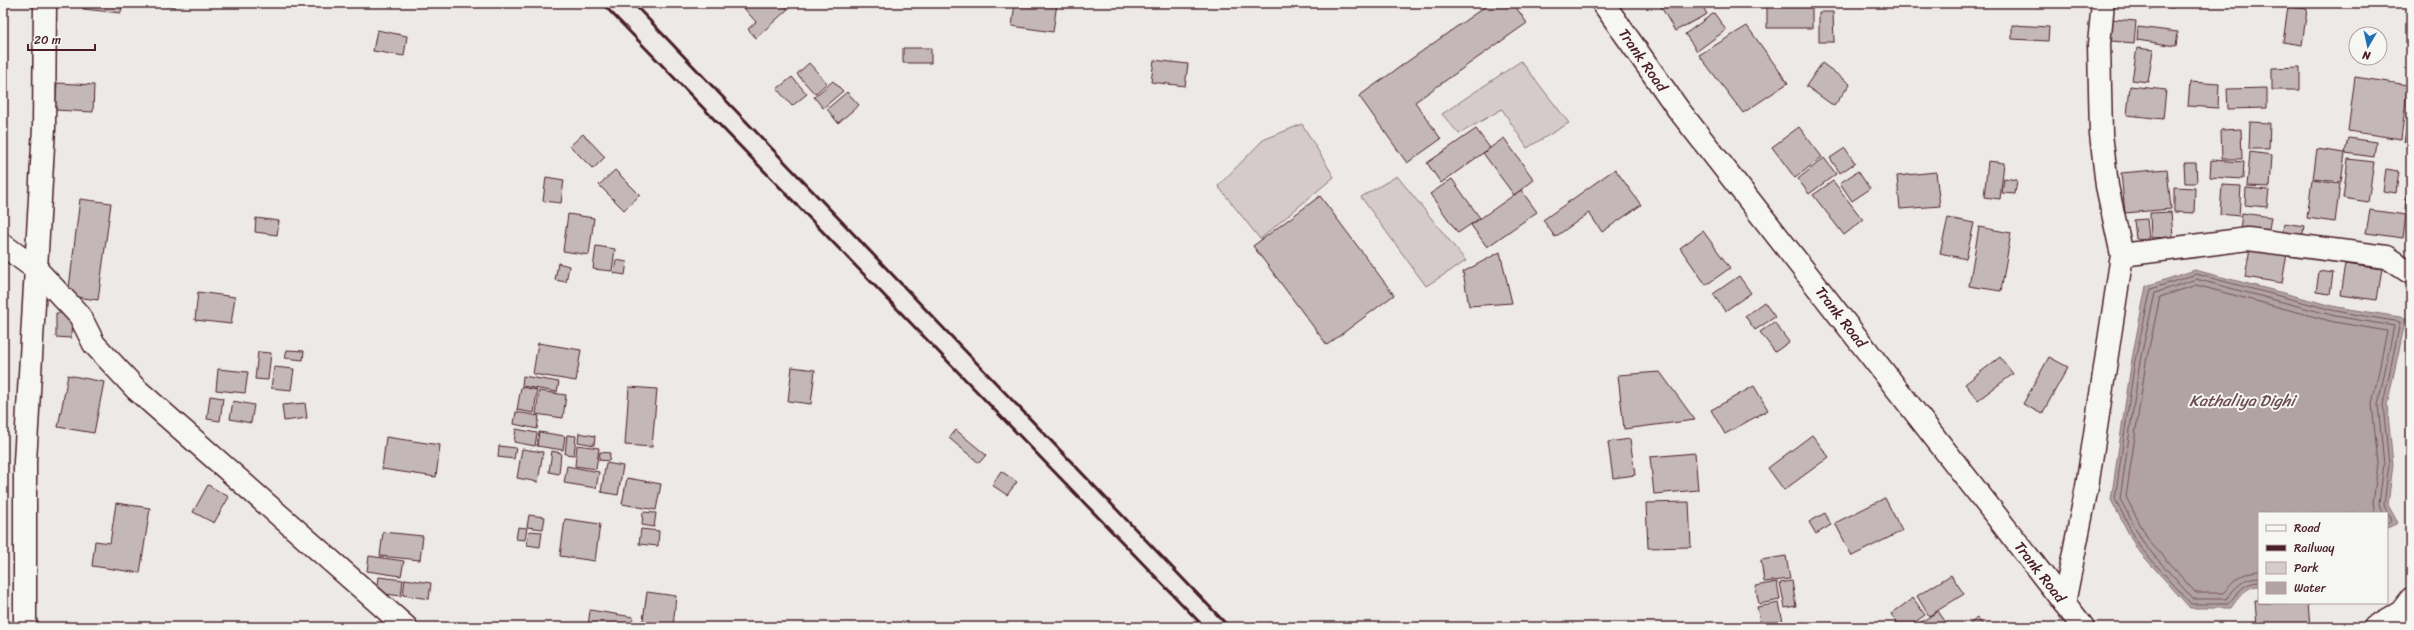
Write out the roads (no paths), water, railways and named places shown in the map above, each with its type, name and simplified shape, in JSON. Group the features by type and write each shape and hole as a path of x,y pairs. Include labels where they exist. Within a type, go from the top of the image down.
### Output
{"street":[{"path":"25,627 25,462 44,128 45,3"},
{"name":"Trank Road","path":"1603,3 1678,109 2083,627"},
{"path":"2064,603 2087,487 2122,255 2107,186 2101,134 2099,44 2103,3"},
{"path":"2122,255 2248,239 2387,257 2411,273"},
{"path":"3,245 36,269 80,316 94,344 136,389 406,627"},
{"path":"2375,627 2401,612 2411,599"}],"water":[{"name":"Kathaliya Dighi","path":"2195,270 2337,307 2406,318 2387,405 2393,464 2388,505 2398,523 2388,528 2388,512 2258,512 2258,586 2246,590 2231,608 2190,608 2137,549 2111,500 2132,359 2146,286"}],"railway":[{"path":"602,3 1204,627"},
{"path":"633,3 1229,627"}]}
